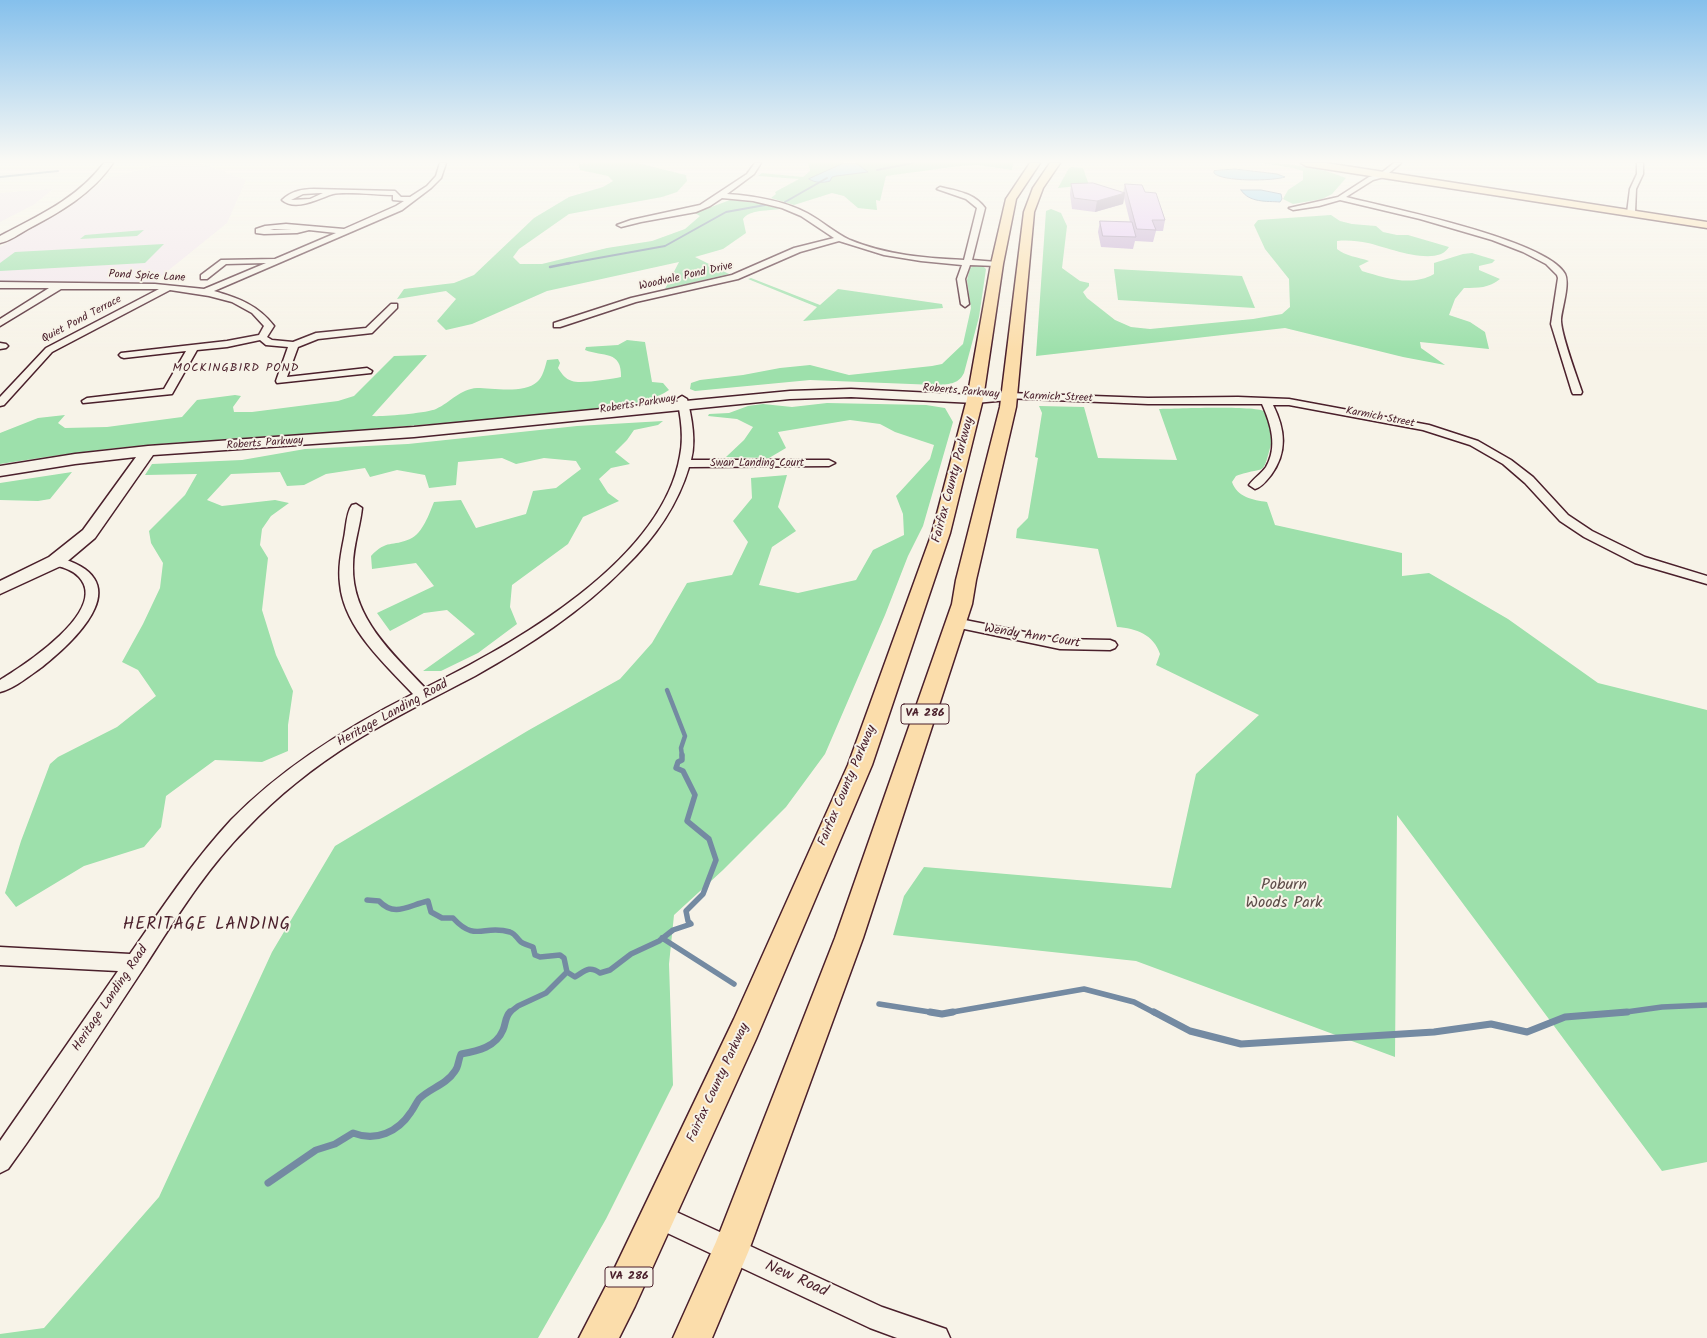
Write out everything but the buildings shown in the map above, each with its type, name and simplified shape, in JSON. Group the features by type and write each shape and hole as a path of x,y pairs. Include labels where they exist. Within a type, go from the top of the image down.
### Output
{"main road":[{"path":"0,232 11,225"},
{"path":"0,240 26,225"},
{"name":"Fairfax County Parkway","path":"598,1338 622,1293 745,1028 860,765 941,533 976,396 997,264 1005,225"},
{"name":"VA 286","path":"692,1338 731,1250 849,938 962,604 1009,396 1016,348 1022,266 1027,225"},
{"name":"Roberts Parkway","path":"0,471 75,459 148,451 305,441 530,421 683,402 822,393 1009,396"},
{"path":"0,588 56,560 74,547 97,525 148,451"}],"street":[{"path":"205,292 359,225"},
{"path":"822,225 841,238 889,254 997,264"},
{"path":"965,304 961,279 968,262 978,225"},
{"path":"1444,225 1507,242 1539,255 1559,270 1562,280 1556,314 1556,324 1577,392"},
{"path":"307,228 297,231 259,231 270,227 292,226 346,231"},
{"name":"Woodvale Pond Drive","path":"557,325 634,300 735,277 797,250 841,238"},
{"path":"204,278 224,262 277,261"},
{"name":"Pond Spice Lane","path":"0,286 169,287 205,292 228,299 255,311 269,326 268,330 262,337"},
{"path":"1,322 59,286"},
{"name":"Quiet Pond Terrace","path":"0,403 49,350 169,287"},
{"path":"124,355 227,344 262,337 268,343 294,344 316,336 369,331 394,306"},
{"path":"294,344 281,381 367,372"},
{"path":"87,401 168,392 193,348"},
{"name":"Karmich Street","path":"1009,396 1148,400 1266,401 1297,403 1390,419 1437,430 1474,443 1493,453 1517,469 1564,518 1588,534 1640,560 1707,580"},
{"path":"1255,485 1266,476 1272,468 1278,443 1277,427 1266,401"},
{"name":"Heritage Landing Road","path":"0,1161 135,963 212,854 238,825 264,800 303,768 339,743 423,695 480,666 540,631 571,609 613,572 635,550 662,514 676,488 684,464 687,429 683,402"},
{"name":"Swan Landing Court","path":"684,464 829,463"},
{"path":"356,508 355,524 351,535 346,565 348,589 355,611 370,636 423,695"},
{"path":"0,687 35,665 60,645 78,625 89,608 92,592 89,579 76,568 56,560"},
{"name":"Wendy Ann Court","path":"955,623 1060,644 1110,645"},
{"path":"0,956 135,963"},
{"name":"New Road","path":"657,1215 879,1319 937,1338"}],"shaded area":[{"path":"38,225 224,225 154,282 0,281 0,247"}],"green space":[{"path":"526,225 553,225 519,249 513,257 520,264 542,264 607,248 652,241 685,229 689,225 744,225 746,233 723,249 695,257 729,274 665,289 679,262 547,291 472,324 446,330 437,321 456,299 446,291 397,299 404,289 454,283 474,275"},
{"path":"1045,225 1067,225 1062,268 1080,281 1089,283 1089,286 1083,292 1087,298 1115,320 1131,327 1150,329 1253,319 1282,314 1290,307 1289,279 1265,249 1254,225 1376,226 1383,232 1397,235 1408,235 1449,247 1443,253 1434,256 1423,256 1398,252 1364,242 1337,241 1337,249 1340,251 1369,261 1359,266 1362,271 1398,280 1417,280 1434,274 1434,263 1463,254 1472,253 1495,260 1492,263 1479,266 1479,270 1500,279 1492,284 1479,288 1464,288 1455,299 1449,315 1470,322 1485,332 1489,349 1420,342 1421,348 1445,365 1403,357 1285,328 1036,356"},
{"path":"144,230 137,236 80,239 85,235"},
{"path":"164,244 145,263 0,271 0,263 15,252"},
{"path":"974,266 983,266 986,269 979,317 964,373 956,382 936,385 810,380 695,391 690,389 691,383 700,380 810,365 849,375 942,364 963,344 971,308 967,280 970,268"},
{"path":"1114,269 1242,276 1255,308 1118,300"},
{"path":"751,278 820,305 838,289 942,304 943,308 803,321 817,307 748,279"},
{"path":"627,340 645,342 652,382 663,383 669,390 659,396 630,404 597,409 410,426 150,445 43,457 0,464 0,433 38,418 65,415 58,423 65,428 107,427 182,417 197,400 235,395 241,396 233,407 234,412 252,412 338,401 354,396 394,356 427,355 372,416 414,413 436,409 461,393 471,389 516,389 531,386 541,377 547,360 558,359 560,363 558,368 562,374 566,378 576,382 589,382 621,377 620,368 615,358 605,354 585,350 586,347 618,345"},
{"path":"827,403 926,405 945,408 953,422 923,526 908,556 885,615 825,754 786,807 723,870 674,915 669,964 673,1085 606,1219 538,1338 0,1338 0,1334 44,1328 159,1197 272,952 335,846 529,730 620,679 652,643 687,583 732,575 748,542 733,521 752,498 751,478 787,475 778,507 796,531 772,547 759,585 798,593 856,580 873,550 904,535 903,514 896,496 930,459 934,445 895,432 880,424 850,420 778,432 786,448 769,458 726,457 744,440 753,427 737,419 708,416 709,414 729,413 748,406 763,404 792,407"},
{"name":"Poburn Woods Park","path":"1039,406 1084,407 1098,458 1177,460 1159,409 1233,408 1259,410 1265,412 1271,423 1272,436 1264,467 1236,476 1232,482 1234,487 1246,497 1267,502 1275,525 1402,553 1402,576 1429,573 1508,619 1598,683 1707,710 1707,1162 1662,1171 1397,815 1395,1057 1136,961 893,935 904,896 924,867 1171,888 1196,774 1259,715 1156,665 1160,654 1157,647 1149,637 1131,629 1117,627 1098,549 1016,538 1017,529 1028,518 1038,458 1035,457 1042,413"},
{"path":"663,421 658,425 634,430 627,440 615,452 630,464 611,468 599,479 608,493 619,501 583,517 568,544 512,585 510,607 517,624 478,653 441,671 423,671 475,634 447,610 424,613 390,631 377,613 434,586 416,563 372,569 371,556 381,547 404,541 415,536 425,523 434,502 461,500 476,528 526,514 533,491 556,488 581,469 576,461 544,458 516,464 502,458 458,462 456,485 429,488 425,475 397,470 370,477 365,468 326,474 304,485 287,486 280,472 231,474 207,500 222,506 275,500 289,503 271,516 262,529 260,545 268,558 262,610 276,655 293,691 288,725 288,751 262,762 215,760 166,796 161,827 144,847 84,866 16,907 5,893 21,841 50,764 58,757 117,727 156,696 138,670 122,662 143,624 160,588 163,563 151,543 149,531 185,495 197,474 145,475 152,464 242,460 305,449 408,444 577,426"},
{"path":"72,472 50,499 38,501 0,500 0,483"}],"waterway":[{"path":"565,264 665,246 702,225"},
{"path":"565,264 570,263"},
{"path":"550,267 565,264"},
{"path":"667,690 685,736 681,748 682,756"},
{"path":"662,938 673,930 691,924 688,921 686,911 703,894 716,860 709,839 687,821 695,795 683,771 676,768 678,762 682,760 682,756"},
{"path":"367,900 379,901 385,906 397,910 428,901 431,912 442,918 453,918 468,930 501,930 510,932 514,934 521,942 533,947 535,955 540,957 560,955 564,958 567,972"},
{"path":"567,972 575,977 590,969 600,973 610,970 631,954 662,938"},
{"path":"662,938 734,984"},
{"path":"509,1013 518,1006 546,993 567,972"},
{"path":"947,1013 1084,989 1134,1002 1155,1013"},
{"path":"879,1004 936,1013"},
{"path":"1625,1012 1662,1007 1707,1005"},
{"path":"930,1012 936,1013"},
{"path":"936,1013 942,1014 953,1012"},
{"path":"1154,1012 1190,1031 1241,1044 1434,1032 1491,1024 1527,1032 1565,1017 1625,1012"},
{"path":"1619,1013 1625,1012"},
{"path":"268,1183 316,1150 335,1144 353,1133 362,1136 378,1136 393,1130 406,1119 423,1095 443,1083 451,1076 457,1067 461,1054 480,1050 491,1044 500,1036 509,1013"}],"district":[{"name":"MOCKINGBIRD POND","path":"236,369"},
{"name":"HERITAGE LANDING","path":"207,926"}]}
